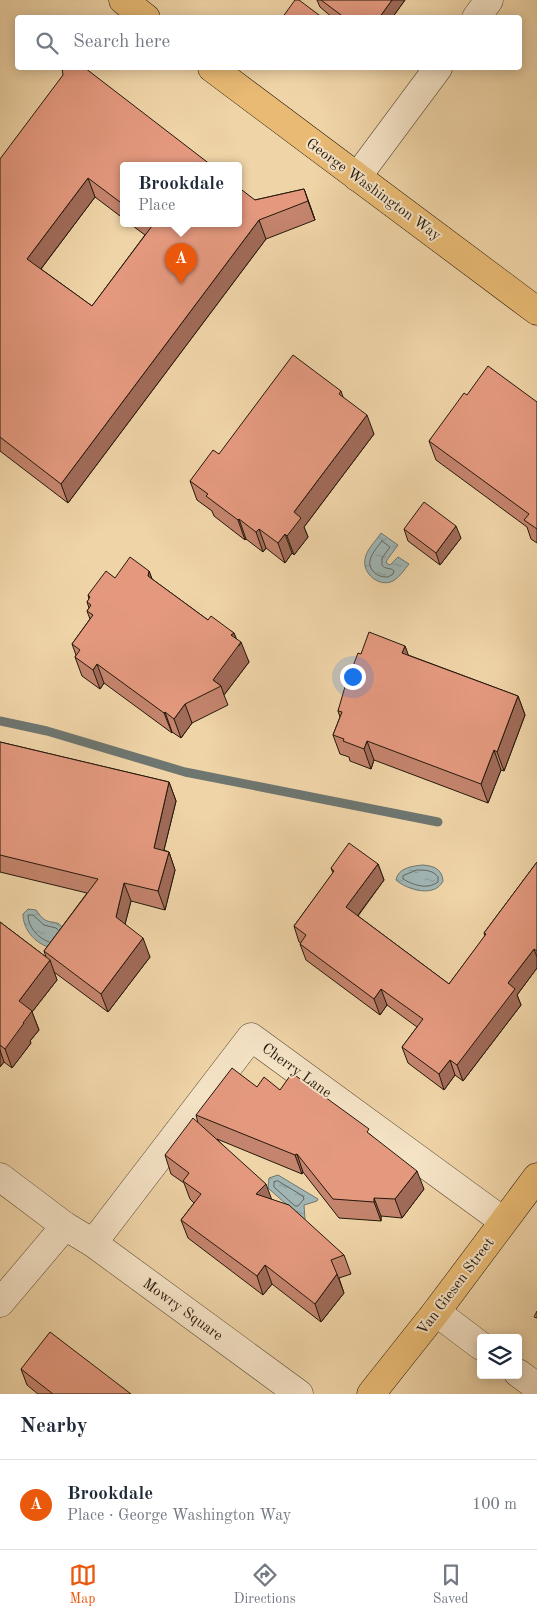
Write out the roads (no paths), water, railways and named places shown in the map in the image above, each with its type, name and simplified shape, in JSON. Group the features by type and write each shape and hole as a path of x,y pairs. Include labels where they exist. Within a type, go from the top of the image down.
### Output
{"main road":[{"path":"123,0 142,15"},
{"name":"George Washington Way","path":"215,70 537,310"},
{"name":"Van Giesen Street","path":"371,1394 436,1312 537,1177"}],"street":[{"path":"478,15 489,0"},
{"path":"357,177 437,70"},
{"name":"Cherry Lane","path":"93,1243 251,1037 503,1221"},
{"name":"Mowry Square","path":"0,1177 299,1394"},
{"path":"0,1303 65,1226"},
{"path":"436,1312 477,1343"},
{"path":"522,1376 537,1387"}],"water":[{"path":"381,533 398,545 386,563 390,565 398,557 409,564 398,578 388,583 377,581 373,578 366,569 365,564 367,552"},
{"path":"423,865 434,867 439,871 443,881 439,886 428,891 421,891 407,887 396,880 403,870"},
{"path":"28,909 36,910 45,920 58,923 63,929 48,947 38,942 27,930 23,914"},
{"path":"278,1175 318,1199 304,1205 304,1220 268,1188 269,1178"}],"waterway":[{"path":"0,721 47,731 185,772 438,822"}],"place":[{"name":"Brookdale","path":"181,284"}]}
